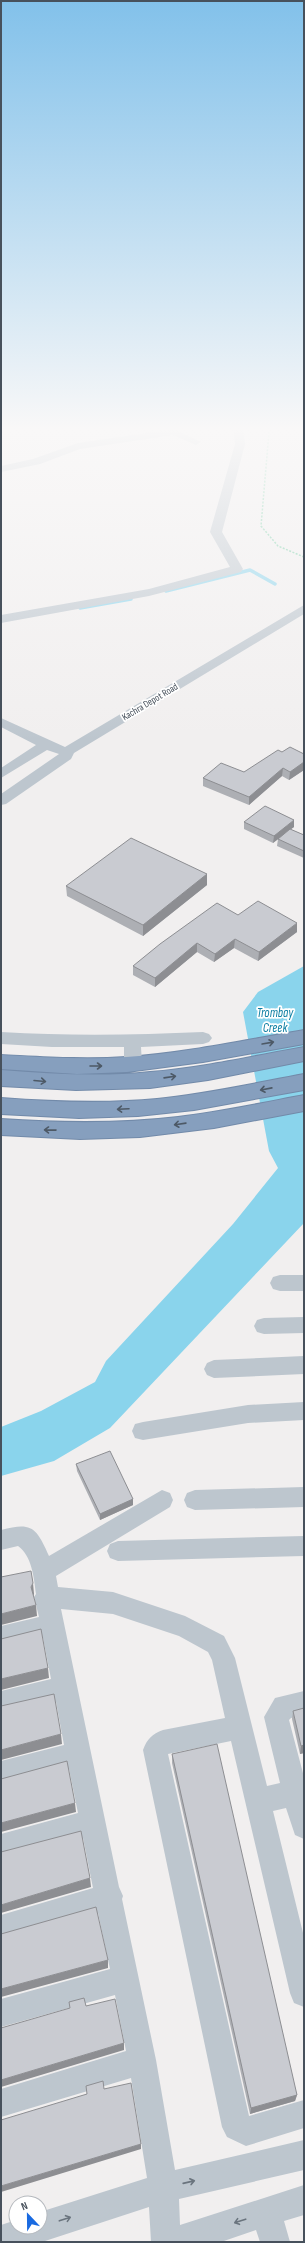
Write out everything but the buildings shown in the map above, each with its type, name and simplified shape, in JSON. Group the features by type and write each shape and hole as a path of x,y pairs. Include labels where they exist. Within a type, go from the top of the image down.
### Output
{"highway":[{"path":"1,1062 41,1065 102,1066 133,1064 304,1037"},
{"path":"1,1078 64,1082 151,1080 202,1073 304,1054"},
{"path":"1,1106 45,1109 103,1110 156,1107 211,1099 304,1082"},
{"path":"1,1127 43,1130 103,1130 160,1127 218,1119 304,1103"}],"street":[{"path":"1,619 121,599 205,579 237,569 229,558 216,531"},
{"name":"Kachra Depot Road","path":"1,800 66,756 57,748 304,609"},
{"path":"1,722 57,748"},
{"path":"1,774 57,748"},
{"path":"1,786 57,748"},
{"path":"1,1038 132,1041 203,1038"},
{"path":"41,1065 45,1040"},
{"path":"132,1041 133,1064"},
{"path":"280,1283 304,1283"},
{"path":"264,1326 304,1325"},
{"path":"214,1369 304,1365"},
{"path":"143,1432 248,1414 304,1411"},
{"path":"195,1500 304,1497"},
{"path":"44,1571 162,1500"},
{"path":"1,1540 21,1535 32,1543 44,1571 46,1598 110,1896 142,2060 163,2188 182,2241 304,2200"},
{"path":"118,1551 304,1546"},
{"path":"46,1598 113,1603 185,1627 216,1644 223,1658 304,1993"},
{"path":"1,1637 52,1625"},
{"path":"1,1703 65,1688"},
{"path":"304,1704 284,1707 276,1717 304,1826"},
{"path":"240,1727 163,1742 155,1750 237,2127 246,2131 304,2114"},
{"path":"1,1774 68,1757"},
{"path":"258,1801 295,1793"},
{"path":"1,1847 86,1824"},
{"path":"1,1928 110,1896"},
{"path":"1,2013 126,1978"},
{"path":"1,2103 142,2060"},
{"path":"1,2240 163,2188 304,2155"},
{"path":"266,2212 275,2242"}],"path":[{"path":"265,531 278,546 304,557"}],"water":[{"name":"Trombay Creek","path":"304,966 304,1223 110,1428 54,1461 1,1476 1,1427 41,1411 95,1382 106,1361 233,1224 278,1168 269,1151 243,1012 258,992"}],"waterway":[{"path":"166,591 250,570 275,584"},
{"path":"80,608 131,599"}]}
